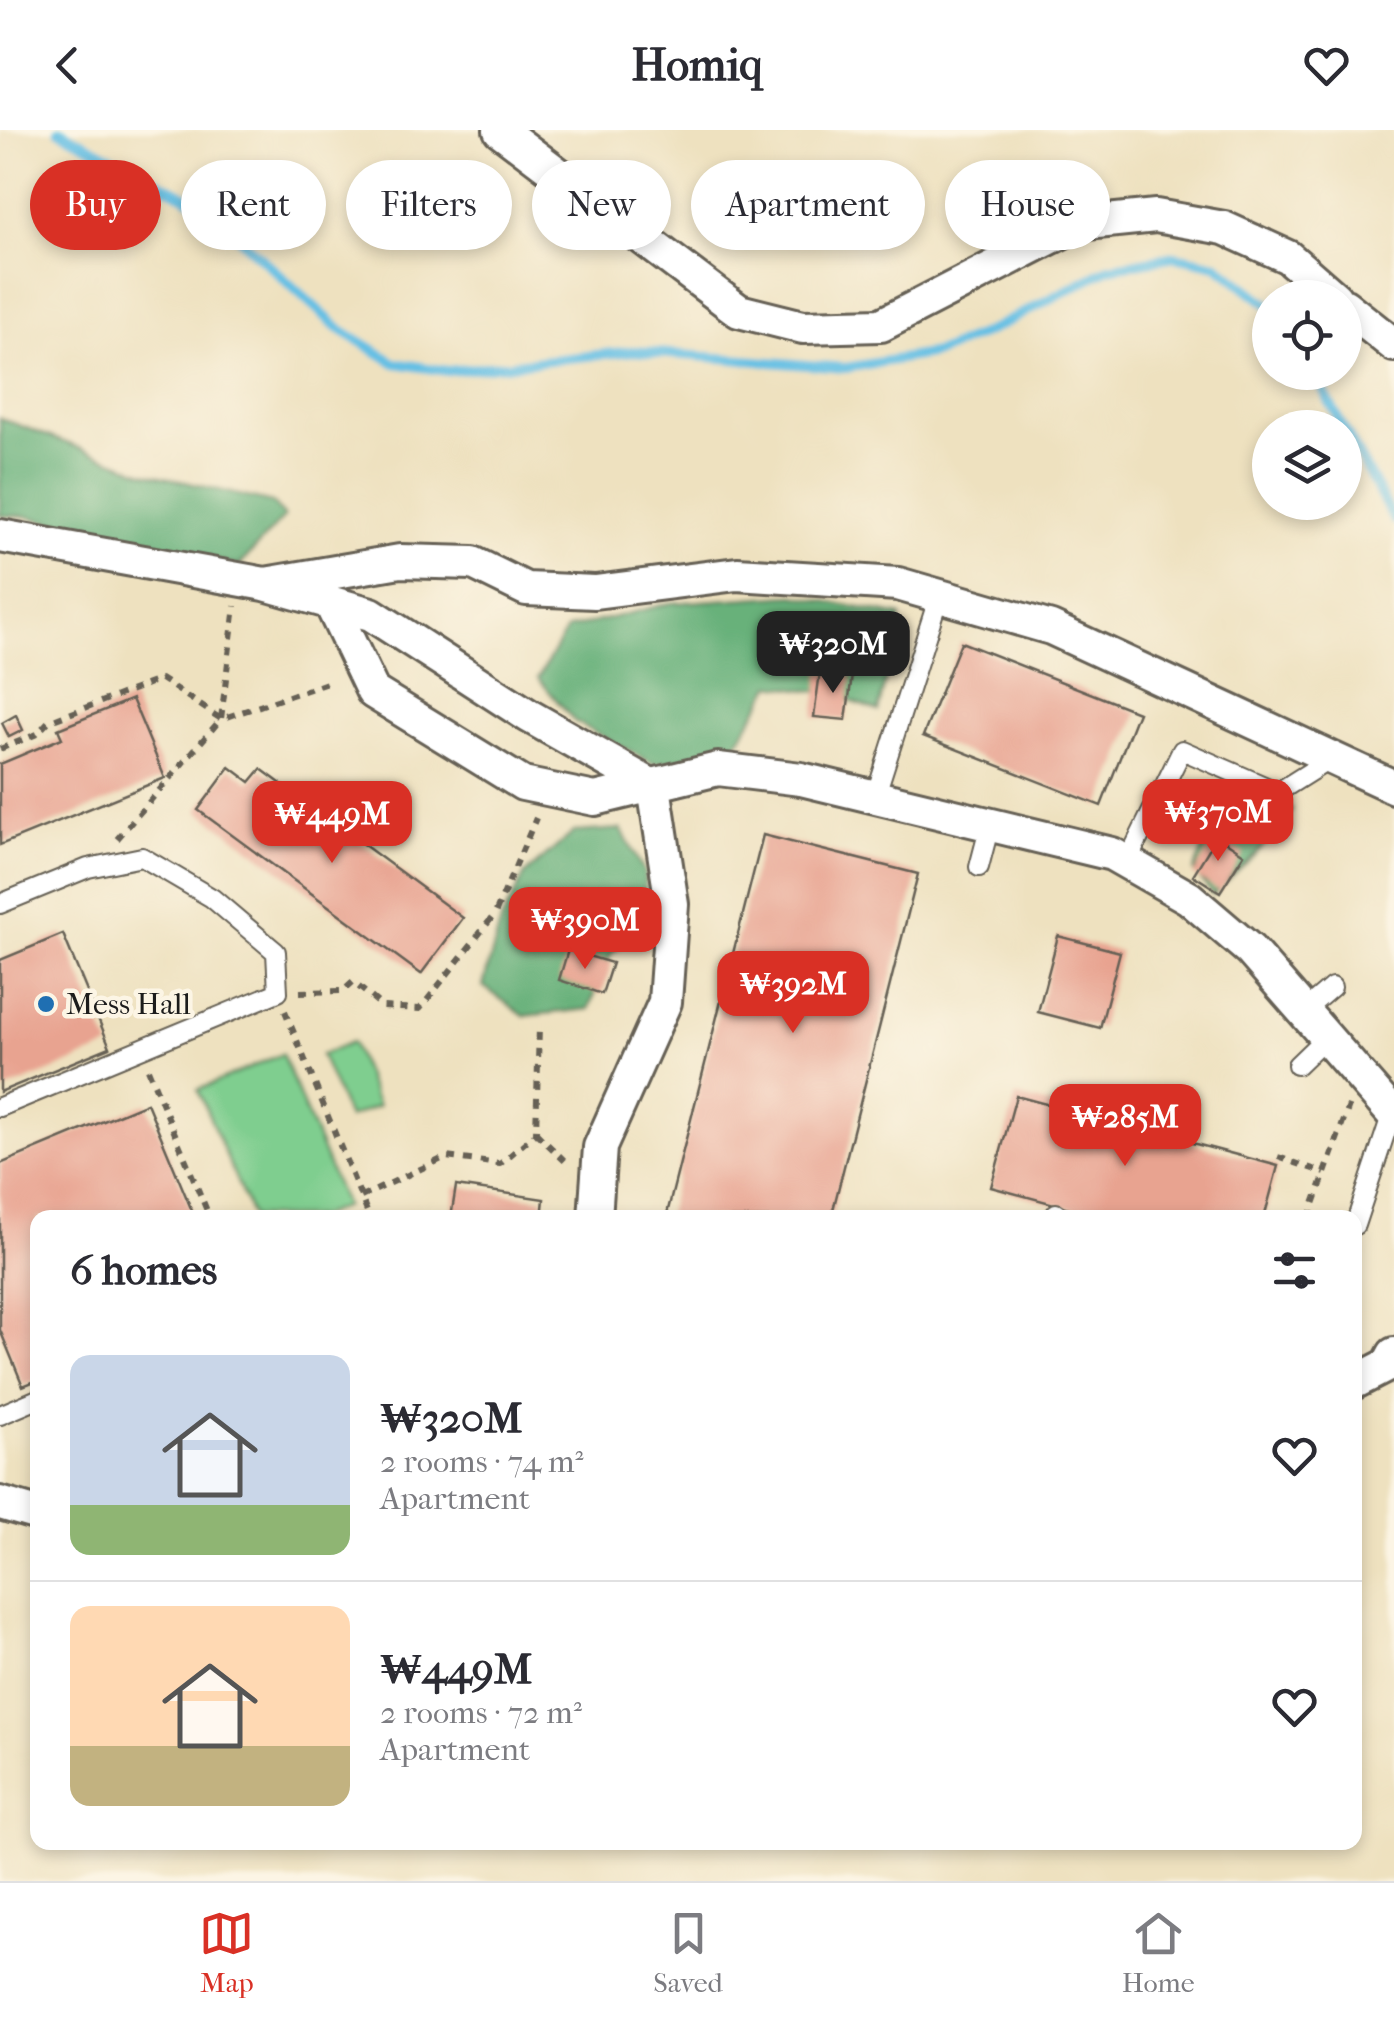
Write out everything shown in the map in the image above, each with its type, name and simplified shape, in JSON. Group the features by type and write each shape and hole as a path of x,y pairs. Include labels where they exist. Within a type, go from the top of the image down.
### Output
{"street":[{"path":"500,130 739,311 803,327 881,325 1077,224 1156,216 1224,228 1288,257 1314,280"},
{"path":"1362,320 1394,345"},
{"path":"0,536 252,581 372,614 529,716 654,786"},
{"path":"252,581 400,560 473,563 526,589 595,592 737,574 898,584 1050,628 1394,787"},
{"path":"330,602 373,692 523,784 595,798 718,769 801,779 1112,854 1189,898 1250,950 1393,1114"},
{"path":"596,1210 600,1147 665,1002 672,904 654,786"},
{"path":"1362,1378 1392,1362"},
{"path":"0,1503 30,1512"}],"lane":[{"path":"875,797 939,596"},
{"path":"1127,862 1182,750 1278,792 1332,758"},
{"path":"979,867 990,825"},
{"path":"0,904 94,867 142,856 212,898 276,952 278,992 0,1107"},
{"path":"1304,1011 1332,988"},
{"path":"1297,1064 1325,1038"},
{"path":"1360,1210 1393,1114"},
{"path":"0,1415 30,1402"}],"path":[{"path":"94,867 221,719 252,581"},
{"path":"221,719 363,670"},
{"path":"0,748 37,734 48,722 160,679 221,719"},
{"path":"366,1210 278,992 342,992 353,982 382,1007 420,1009 495,914 548,789"},
{"path":"361,1197 446,1157 500,1164 536,1133 539,1027"},
{"path":"140,1049 207,1210"},
{"path":"1312,1210 1359,1078"},
{"path":"1278,1157 1325,1172"}],"green space":[{"path":"0,418 144,472 273,503 284,517 239,566 25,516 0,516"},
{"path":"794,595 901,616 878,711 828,693 772,685 733,750 654,764 574,721 538,678 567,629 670,603"},
{"path":"1245,791 1292,810 1274,836 1213,895 1194,871 1211,828"},
{"path":"621,829 645,873 645,923 611,954 589,1009 524,1016 483,986 501,921 525,874 574,832"},
{"path":"352,1042 378,1106 348,1118 321,1055"},
{"path":"282,1054 345,1206 335,1210 249,1210 198,1090"}],"building":[{"path":"961,642 1138,712 1101,806 923,736"},
{"path":"820,672 852,675 846,720 814,717"},
{"path":"132,699 165,778 0,845 0,764 62,738 58,729"},
{"path":"16,715 23,730 9,737 2,723"},
{"path":"230,767 250,782 261,769 463,918 421,974 198,810"},
{"path":"763,835 918,874 833,1210 668,1210"},
{"path":"1217,836 1244,854 1220,892 1193,875"},
{"name":"Mess Hall","path":"63,934 110,1047 0,1092 0,960"},
{"path":"1058,936 1120,952 1100,1028 1038,1012"},
{"path":"568,950 612,963 602,994 559,980"},
{"path":"1016,1096 1278,1166 1266,1210 1076,1210 991,1187"},
{"path":"147,1103 192,1210 30,1210 30,1383 23,1386 0,1330 0,1164"},
{"path":"456,1186 544,1199 543,1210 452,1210"}],"waterway":[{"path":"59,130 204,206 338,328 395,363 448,371 633,351 845,368 936,353 991,330 1109,268 1175,256 1217,265 1252,292"},
{"path":"1323,390 1334,410"},
{"path":"1362,462 1394,520"}],"place":[{"name":"Mess Hall","path":"46,1004"}]}
